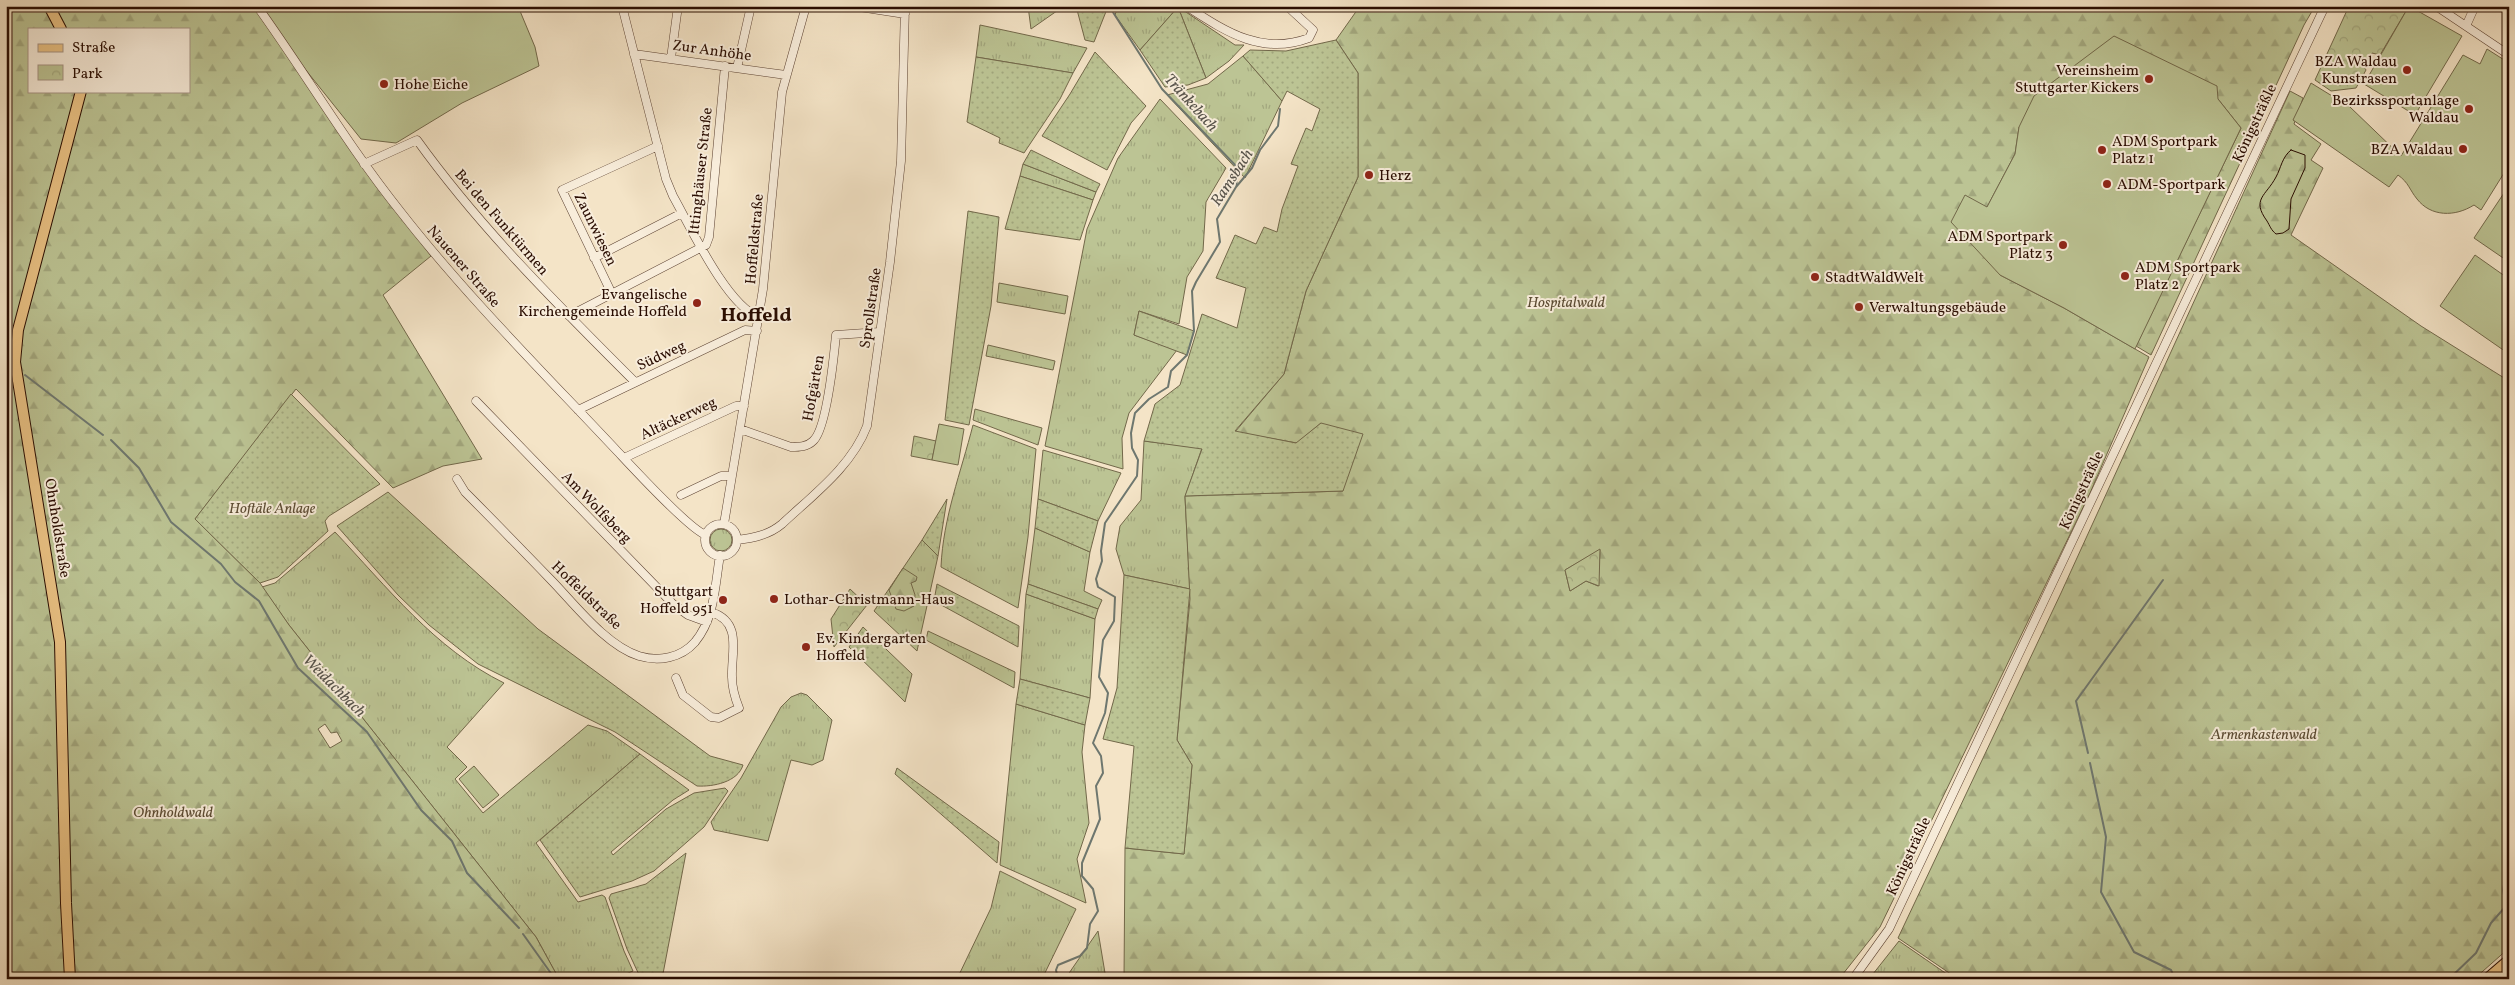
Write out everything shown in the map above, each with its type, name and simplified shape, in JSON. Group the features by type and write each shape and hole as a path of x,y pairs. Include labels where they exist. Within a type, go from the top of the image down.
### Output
{"main road":[{"path":"49,6 60,28"},
{"name":"Ohnholdstraße","path":"70,979 66,903 60,642 15,362 18,330 81,92"},
{"path":"2487,979 2509,960"}],"street":[{"name":"Nauener Straße","path":"257,6 362,161 432,252 510,341 698,532 706,535"},
{"path":"622,6 666,179 682,213 732,297 747,311 759,317"},
{"path":"671,58 678,6"},
{"path":"737,68 751,6"},
{"name":"Hoffeldstraße","path":"724,524 759,317 777,129 786,75 806,6"},
{"name":"Sprollstraße","path":"736,540 757,537 774,531 841,467 856,449 867,426 890,262 901,161 905,10 854,6"},
{"path":"1186,6 1229,33 1264,44 1296,43 1309,38 1313,30 1290,7"},
{"name":"Königsträßle","path":"1853,979 1889,929 2325,6"},
{"path":"2436,6 2509,55"},
{"path":"2466,26 2475,6"},
{"name":"Zur Anhöhe","path":"634,54 786,75"},
{"name":"Ittinghäuser Straße","path":"569,316 706,245 709,237 725,66"},
{"name":"Bei den Funktürmen","path":"362,161 417,140 440,173 518,264 635,382"},
{"name":"Zaunwiesen","path":"612,294 562,190 658,146"},
{"path":"594,258 682,213"},
{"name":"Südweg","path":"578,410 745,330 757,331"},
{"name":"Hofgärten","path":"740,429 791,447 799,447 813,442 820,430 830,380 836,335 880,332"},
{"name":"Am Wolfsberg","path":"476,401 672,604 688,615 706,622"},
{"name":"Altäckerweg","path":"624,458 736,406 744,406"},
{"path":"681,495 721,476 732,476"},
{"name":"Hoffeldstraße","path":"457,479 465,492 598,630 626,650 651,658 675,656 694,642 711,612 720,555"},
{"path":"724,524 733,530 736,540 730,553 714,554 707,546 706,535 713,526 724,524"},
{"path":"676,678 683,694 711,717 719,718 740,708 732,686 733,634 726,621 711,612"}],"green space":[{"name":"Ohnholdwald","path":"6,6 253,6 364,167 431,256 383,295 482,459 443,466 393,488 296,389 195,519 260,583 289,625 536,937 559,979 12,979 6,968","holes":["325,724 331,733 337,732 342,741 330,748 318,729"]},
{"name":"Hohe Eiche","path":"260,6 522,6 523,9 520,11 535,47 539,66 462,103 396,143 361,139 301,64"},
{"path":"1028,6 1064,6 1031,29"},
{"path":"1076,6 1106,6 1107,9 1094,42 1085,40"},
{"path":"1118,6 1177,6 1235,45 1244,45 1229,61 1206,78 1178,7 1140,50 1115,15"},
{"name":"Hospitalwald","path":"1360,6 2315,6 2304,25 2151,355 2136,346 2241,128 2218,99 2019,127 2015,154 1987,207 2000,275 2064,308 2149,357 2090,493 1880,927 1839,979 1124,979 1125,848 1184,854 1192,765 1177,740 1190,599 1185,496 1343,491 1321,423 1297,443 1235,432 1284,374 1306,291 1358,177 1358,73 1336,40","holes":["1600,550 1598,586 1586,581 1570,591 1565,570"]},
{"path":"2349,6 2409,6 2380,55 2372,53 2368,60 2363,57 2361,61 2366,70 2356,88 2331,91 2315,80"},
{"name":"BZA Waldau Kunstrasen","path":"2409,6 2462,36 2415,115 2364,84"},
{"path":"1178,7 1206,78 1188,85 1165,87 1140,50"},
{"path":"980,25 1087,48 1073,73 976,57"},
{"name":"ADM-Sportpark","path":"2114,36 2217,86 2218,99 2241,128 2135,349 2064,308 2000,275 1951,222 1965,195 1987,207 2015,154 2019,127 2034,96"},
{"path":"1336,40 1358,73 1358,177 1306,291 1284,374 1235,431 1296,443 1321,423 1363,434 1343,491 1185,496 1202,449 1144,441 1155,404 1180,385 1202,314 1237,328 1246,288 1216,278 1235,235 1256,244 1264,227 1277,232 1282,209 1298,166 1291,164 1306,128 1312,131 1320,109 1287,91 1282,101 1243,56 1250,50 1286,51"},
{"name":"Bezirkssportanlage Waldau","path":"2487,49 2509,63 2509,165 2481,210 2474,205 2459,212 2451,213 2436,212 2429,209 2417,199 2407,183 2398,175 2389,187 2293,120 2311,83 2350,107 2401,156 2463,55 2480,64"},
{"path":"1095,52 1146,106 1131,123 1107,170 1042,136"},
{"path":"1243,56 1282,101 1245,178 1167,95 1208,84"},
{"path":"976,57 1073,73 1060,99 1024,153 999,143 1000,138 967,122"},
{"name":"Armenkastenwald","path":"2290,91 2303,98 2294,124 2321,144 2311,160 2323,168 2291,235 2421,326 2509,381 2509,948 2474,979 1958,979 1898,938 2061,593"},
{"path":"1160,99 1226,168 1206,202 1203,251 1187,277 1179,324 1139,311 1134,335 1177,350 1129,413 1122,438 1123,469 1045,446 1087,229 1118,158"},
{"path":"1031,150 1100,184 1096,192 1023,164"},
{"path":"1023,164 1096,192 1093,200 1020,176"},
{"path":"1020,176 1093,200 1080,240 1005,229"},
{"path":"2504,193 2509,196 2509,262 2474,238"},
{"path":"968,211 999,217 991,306 969,425 945,420"},
{"path":"2475,255 2509,279 2509,354 2440,306"},
{"path":"999,283 1068,296 1065,314 997,302"},
{"path":"1139,311 1194,331 1187,355 1134,335"},
{"path":"988,345 1055,361 1053,370 986,356"},
{"name":"Hoftäle Anlage","path":"291,394 380,484 329,516 325,521 328,531 278,577 260,583 195,519"},
{"path":"975,409 1042,428 1038,445 973,420"},
{"path":"939,424 964,429 958,465 932,460"},
{"path":"973,425 1036,449 1028,537 1018,608 941,567 945,531 953,495"},
{"path":"914,436 936,441 932,460 911,456"},
{"path":"1144,441 1202,448 1185,497 1190,589 1124,575 1116,549 1120,526 1141,500"},
{"path":"1043,450 1121,473 1098,521 1038,499"},
{"path":"388,492 538,629 710,756 743,765 736,776 710,786 697,786 615,732 478,664 429,625 398,595 337,526"},
{"path":"947,499 938,556 922,540"},
{"path":"1038,499 1098,521 1090,552 1035,528"},
{"path":"1035,528 1090,552 1084,591 1102,600 1098,609 1028,584"},
{"path":"717,529 725,529 732,536 732,544 725,551 717,551 710,544 710,536"},
{"path":"335,532 393,595 434,635 479,669 504,683 447,747 467,767 455,779 483,813 588,725 607,731 640,754 536,843 578,902 602,895 605,897 633,971 614,979 559,979 536,937 289,625 262,587 275,583"},
{"path":"922,540 938,556 917,651 874,611"},
{"path":"1600,549 1599,586 1586,581 1570,591 1565,570"},
{"path":"903,568 917,577 916,581 911,583 915,595 914,606 904,611 896,609 889,590"},
{"path":"1124,575 1190,589 1177,740 1192,765 1184,854 1125,848 1134,746 1103,739 1117,688"},
{"path":"937,584 1019,626 1018,647 934,601"},
{"path":"1028,584 1098,609 1095,619 1026,594"},
{"path":"850,589 867,605 834,647 831,619"},
{"path":"1026,594 1095,619 1090,698 1020,679"},
{"path":"863,627 912,674 905,702 849,647"},
{"path":"928,631 1015,672 1014,688 926,640"},
{"path":"1020,679 1090,698 1085,725 1016,704"},
{"path":"801,693 807,695 832,720 823,760 812,765 791,760 768,841 714,830 711,822 741,778 781,707 791,697"},
{"path":"1016,704 1085,725 1082,752 1089,823 1077,859 1086,903 1000,865"},
{"path":"640,754 689,790 673,800 611,852 613,855 666,809 694,793 725,788 728,791 704,827 654,871 632,881 580,897 540,840"},
{"path":"474,766 499,795 483,808 459,779"},
{"path":"897,768 999,842 997,863 895,774"},
{"path":"686,853 662,979 641,979 627,949 609,898 611,894 646,884"},
{"path":"1000,871 1076,909 1042,979 957,979 991,908"},
{"path":"1098,931 1106,979 1065,979"},
{"path":"1899,941 1954,979 1869,979"}],"waterway":[{"name":"Tränkebach","path":"1109,6 1162,89 1236,166 1238,175 1236,185"},
{"name":"Ramsbach","path":"1058,979 1056,970 1058,965 1080,956 1087,948 1090,924 1098,911 1093,889 1082,876 1082,863 1100,819 1096,786 1103,773 1101,756 1093,743 1105,713 1108,693 1099,677 1103,640 1114,621 1115,597 1098,587 1096,579 1102,561 1101,551 1105,523 1137,476 1138,460 1132,448 1131,433 1135,413 1149,399 1168,387 1171,371 1187,355 1194,331 1192,291 1220,242 1217,219 1236,187 1252,168 1260,150 1278,126 1280,109"},
{"name":"Weidachbach","path":"25,375 103,435"},
{"name":"Weidachbach","path":"111,440 139,468 171,522 221,564 235,582 259,601 298,668 367,732 421,810 452,841 467,873 519,928"},
{"path":"2088,753 2076,701 2163,580"},
{"path":"2090,763 2106,837 2101,892 2134,952 2171,970 2175,979"},
{"path":"2449,979 2476,953 2491,923 2506,906 2503,890 2509,858"},
{"name":"Weidachbach","path":"523,934 555,979"}],"tram line":[{"path":"2291,150 2305,155 2305,168 2291,199 2289,229 2283,233 2276,234 2262,214 2260,202 2291,150"}],"place":[{"name":"BZA Waldau Kunstrasen","path":"2407,70"},
{"name":"Vereinsheim Stuttgarter Kickers","path":"2149,79"},
{"name":"Hohe Eiche","path":"384,84"},
{"name":"Bezirkssportanlage Waldau","path":"2469,109"},
{"name":"BZA Waldau","path":"2463,149"},
{"name":"ADM Sportpark Platz 1","path":"2102,150"},
{"name":"Herz","path":"1369,175"},
{"name":"ADM-Sportpark","path":"2107,184"},
{"name":"ADM Sportpark Platz 3","path":"2063,245"},
{"name":"ADM Sportpark Platz 2","path":"2125,276"},
{"name":"StadtWaldWelt","path":"1815,277"},
{"name":"Evangelische Kirchengemeinde Hoffeld","path":"697,303"},
{"name":"Verwaltungsgebäude","path":"1859,307"},
{"name":"Lothar-Christmann-Haus","path":"774,599"},
{"name":"Stuttgart Hoffeld 951","path":"723,600"},
{"name":"Ev. Kindergarten Hoffeld","path":"806,647"}],"district":[{"name":"Hoffeld","path":"756,314"}]}
